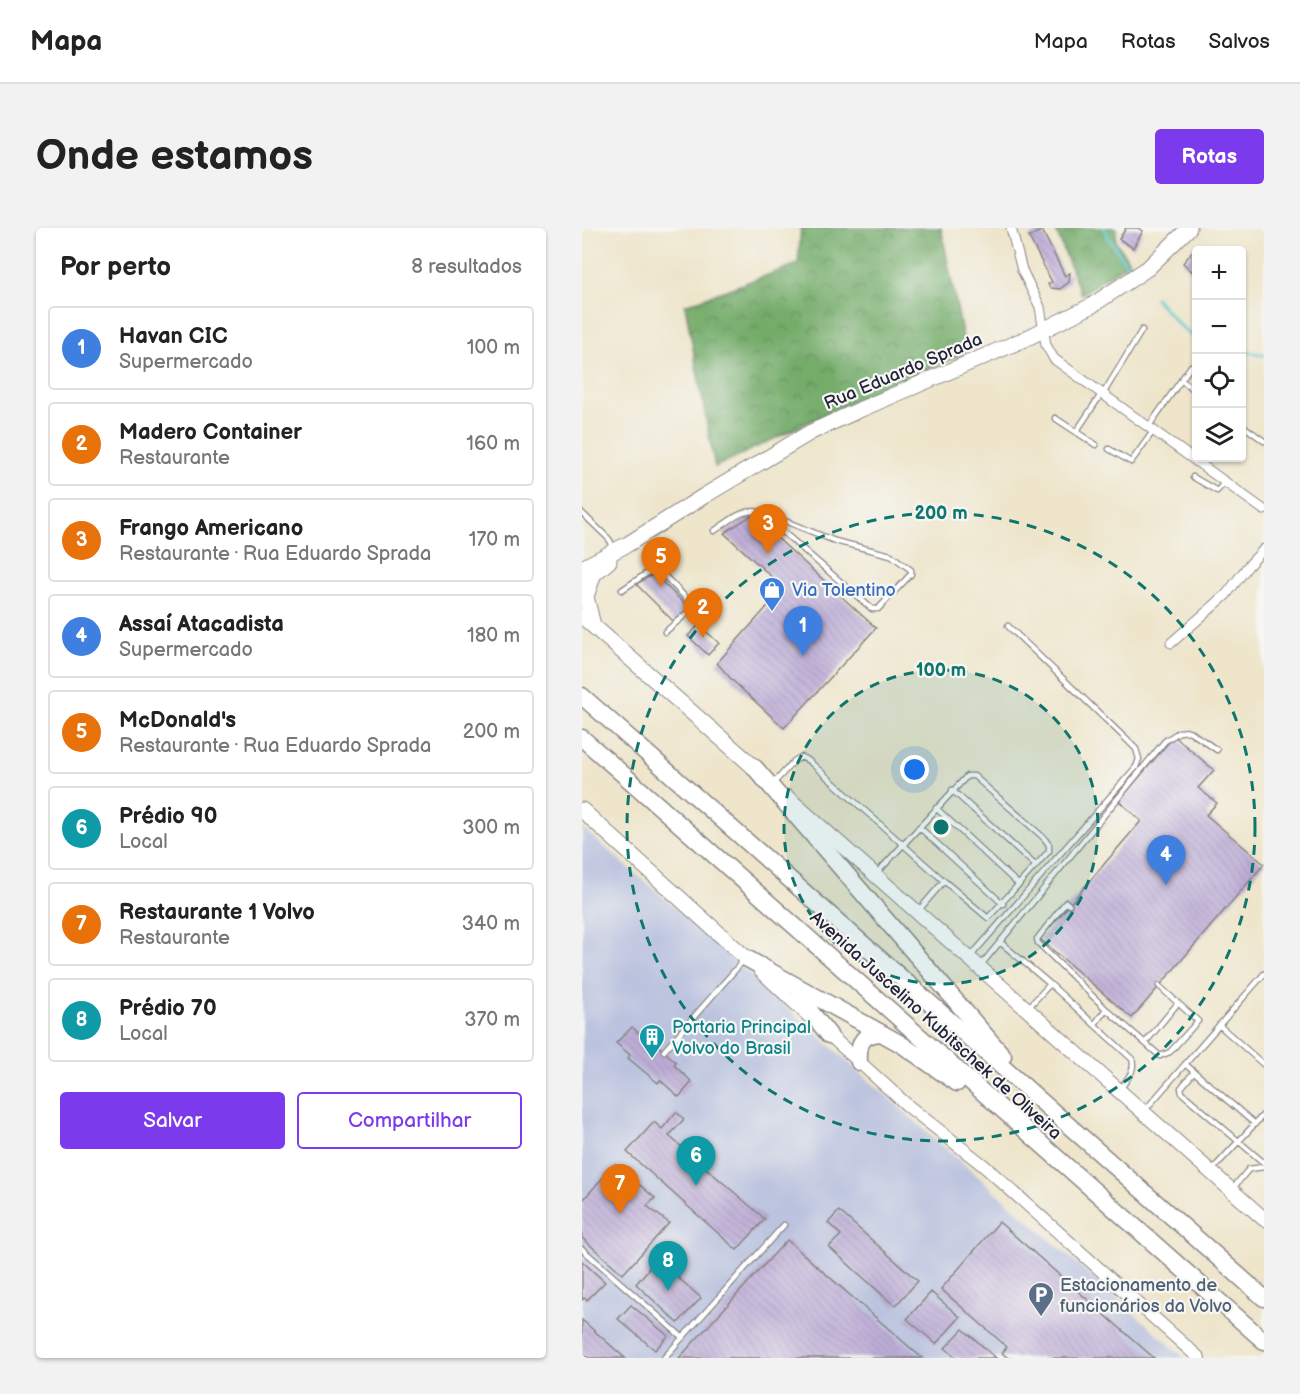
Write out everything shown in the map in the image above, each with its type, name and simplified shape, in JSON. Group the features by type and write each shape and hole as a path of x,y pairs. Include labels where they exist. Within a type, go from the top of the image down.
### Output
{"highway":[{"name":"Avenida Juscelino Kubitschek de Oliveira","path":"582,696 1264,1298"},
{"name":"Avenida Juscelino Kubitschek de Oliveira","path":"582,738 1264,1341"},
{"path":"755,768 1045,1105"},
{"path":"746,958 881,1033 960,1085 1195,1280"},
{"path":"799,989 806,1006 829,1035"},
{"path":"859,1062 860,1044 865,1037 881,1033"}],"main road":[{"name":"Rua Eduardo Sprada","path":"586,576 622,547 811,432 1043,330 1091,306 1131,282 1164,254 1189,228"},
{"path":"586,576 586,597 594,628"},
{"path":"582,616 1264,1219"},
{"path":"582,810 746,958"}],"street":[{"path":"1011,228 1022,270 1040,307 1048,352 1054,359 1264,510"},
{"path":"1171,644 1226,595 1264,549"},
{"path":"746,958 908,1106 962,1147 1022,1199 1198,1358"}],"lane":[{"path":"1076,432 1142,330"},
{"path":"1109,449 1131,462 1191,366"},
{"path":"1181,380 1192,388"},
{"path":"1055,418 1096,445"},
{"path":"1246,428 1264,441"},
{"path":"1193,477 1217,491 1226,481"},
{"path":"714,531 743,513 758,510 835,541 891,555 911,570 911,574 878,609 872,609 782,531 770,516"},
{"path":"582,513 609,539 622,547"},
{"path":"622,590 656,567 692,603 693,609 665,632"},
{"path":"974,962 1136,767 1139,759 1136,749 1008,626"},
{"path":"974,962 1000,942 1165,741 1179,732 1189,731 1217,750"},
{"path":"773,784 794,761 801,757 809,761 903,845 986,917 991,917 1003,904 1049,851 1049,845 975,776 967,776 952,790 903,845 876,875"},
{"path":"952,790 1036,866"},
{"path":"936,808 1019,885"},
{"path":"919,827 1003,904"},
{"path":"918,912 944,881"},
{"path":"1067,904 1037,939 1038,943 1106,1009 1160,1056 1166,1054 1198,1021 1159,986"},
{"path":"1000,942 1132,1059 1134,1065 1131,1074 1119,1090"},
{"path":"664,1051 746,958"},
{"path":"1143,1112 1264,974"},
{"path":"1027,1009 1050,984"},
{"path":"1144,1043 1178,1003"},
{"path":"1095,1024 1106,1009"},
{"path":"1219,1025 1264,1065"},
{"path":"1185,1064 1255,1124"},
{"path":"1194,1072 1181,1088 1182,1093 1264,1165"},
{"path":"1211,1172 1264,1114"},
{"path":"1231,1190 1249,1168 1264,1165"},
{"path":"664,1358 784,1225"},
{"path":"582,1249 682,1337"}],"shaded area":[{"path":"582,828 662,896 1185,1358 582,1358"}],"green space":[{"path":"801,228 941,228 966,353 834,410 715,467 685,305 798,264"},
{"path":"1055,228 1116,228 1116,241 1129,262 1081,294"}],"building":[{"path":"1126,228 1138,228 1143,231 1133,248 1119,239"},
{"path":"1042,230 1065,276 1070,273 1069,282 1060,289 1050,288 1048,284 1052,282 1029,237"},
{"path":"1192,252 1192,271 1183,263"},
{"path":"752,515 876,628 784,728 717,663 784,588 724,533"},
{"path":"654,574 688,607 675,623 636,584"},
{"path":"699,625 719,643 708,655 688,636"},
{"path":"1174,736 1214,770 1198,788 1217,803 1206,815 1264,864 1132,1018 1040,939 1141,821 1119,801"},
{"name":"Portaria Principal Volvo do Brasil","path":"632,1027 676,1062 674,1065 692,1082 679,1097 660,1080 658,1083 628,1058 630,1055 616,1043"},
{"path":"676,1112 684,1119 669,1136 765,1219 737,1250 627,1152 654,1122 662,1129"},
{"path":"615,1164 655,1198 647,1206 669,1223 623,1274 582,1238 582,1201"},
{"path":"839,1211 918,1281 895,1306 829,1247 841,1235 828,1223"},
{"name":"Estacionamento de funcionários da Volvo","path":"999,1222 1154,1358 1008,1358 1002,1353 1007,1347 941,1289"},
{"path":"787,1240 922,1358 679,1358"},
{"path":"657,1259 701,1298 678,1323 636,1284"},
{"path":"582,1261 605,1282 587,1300 584,1298 582,1300"},
{"path":"931,1292 960,1317 936,1344 907,1319"},
{"path":"631,1305 668,1336 655,1350 618,1319"},
{"path":"582,1320 625,1358 588,1358 582,1353"},
{"path":"963,1329 996,1358 957,1358 945,1348"}],"waterway":[{"path":"1104,228 1130,269"},
{"path":"1155,298 1178,324 1192,336"},
{"path":"1246,352 1264,355"}],"place":[{"name":"Frango Americano","path":"768,554"},
{"name":"McDonald's","path":"661,587"},
{"name":"Via Tolentino","path":"772,613"},
{"name":"Madero Container","path":"703,638"},
{"name":"Havan CIC","path":"803,656"},
{"name":"Assaí Atacadista","path":"1166,885"},
{"name":"Portaria Principal Volvo do Brasil","path":"652,1060"},
{"name":"Prédio 90","path":"696,1186"},
{"name":"Restaurante 1 Volvo","path":"620,1214"},
{"name":"Prédio 70","path":"668,1291"},
{"name":"Estacionamento de funcionários da Volvo","path":"1041,1318"}]}
